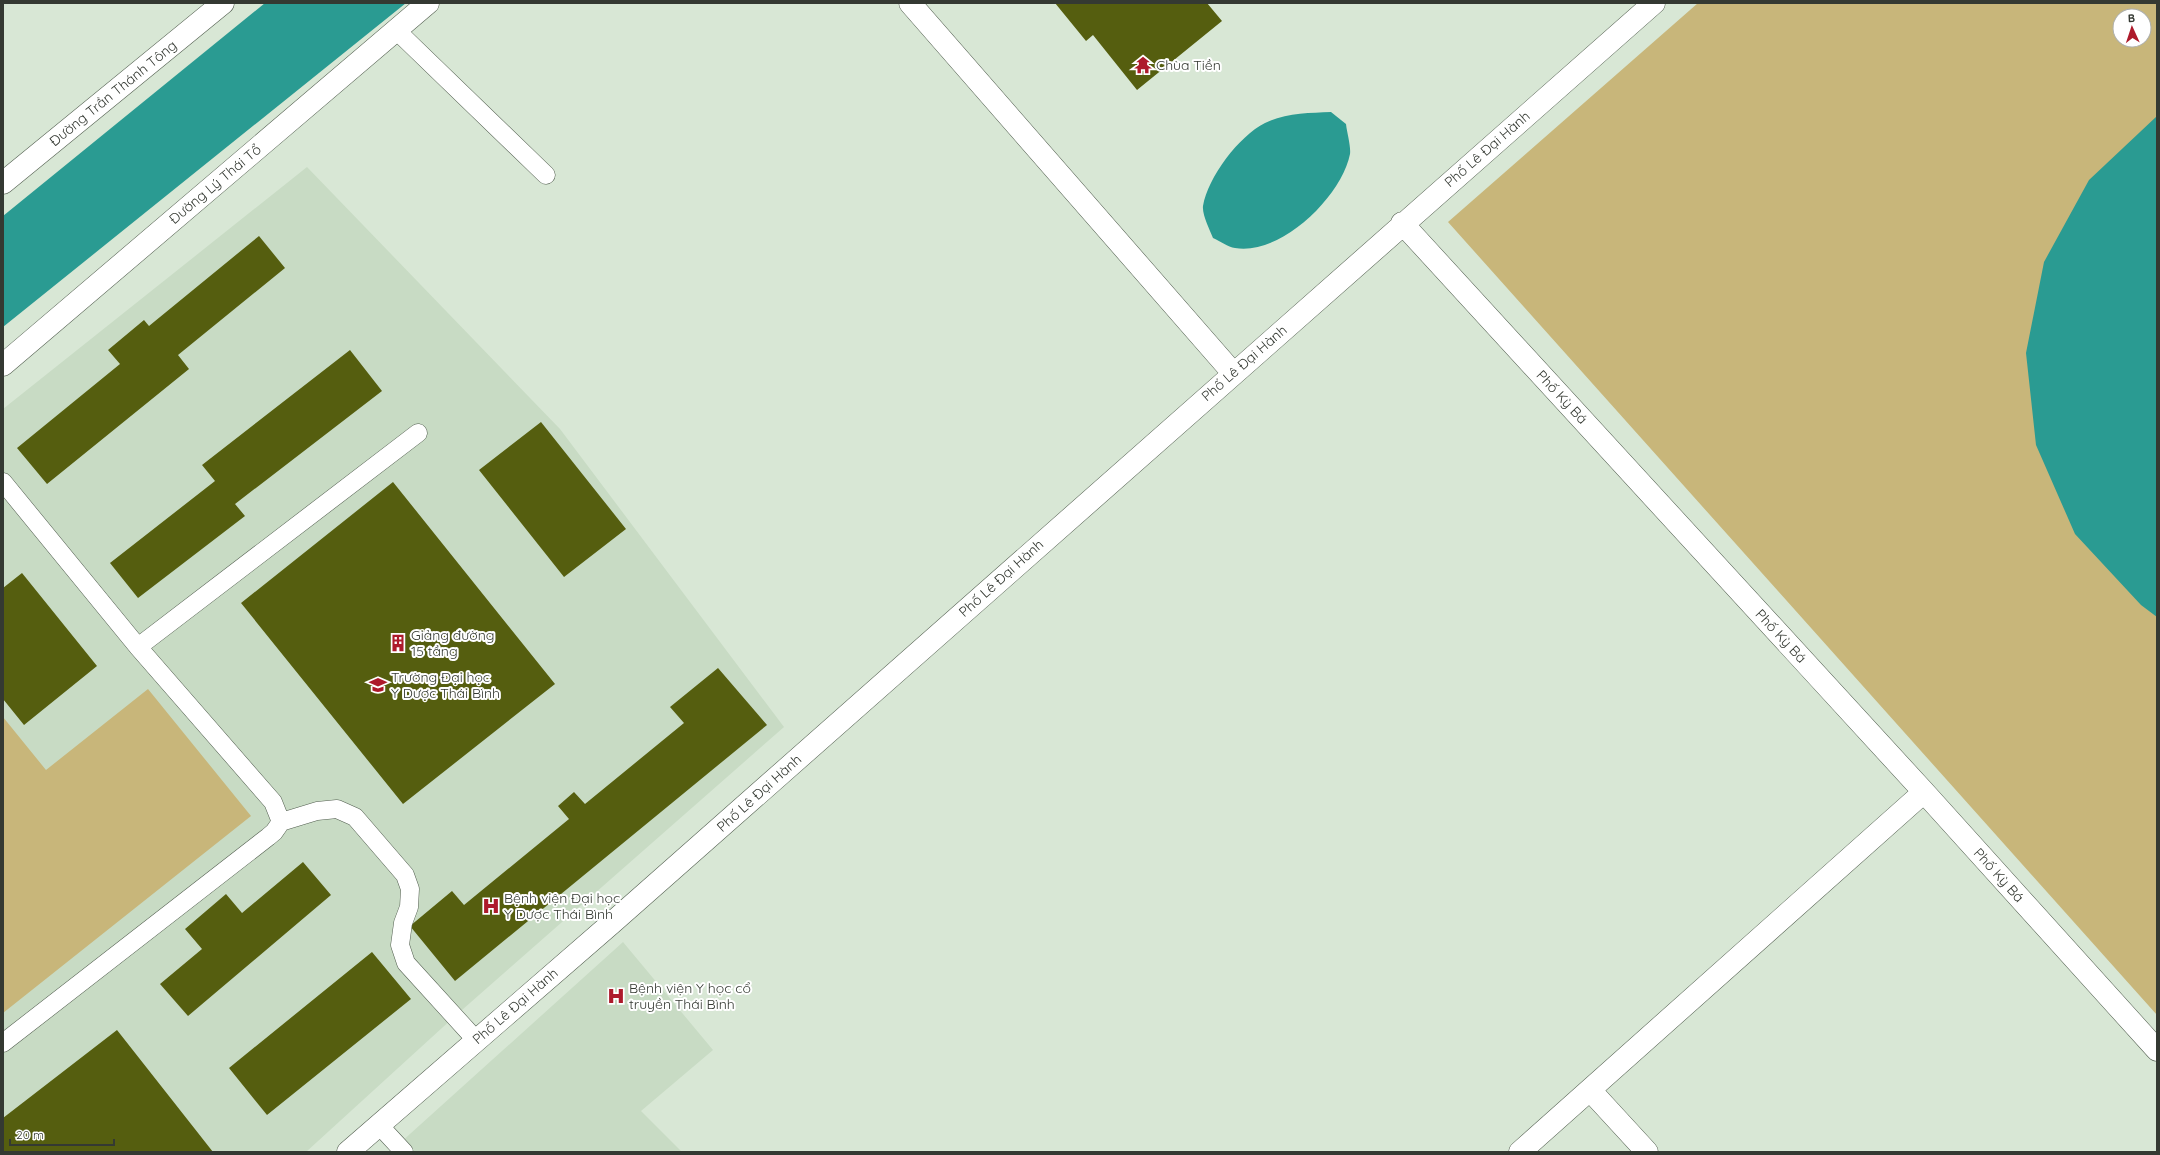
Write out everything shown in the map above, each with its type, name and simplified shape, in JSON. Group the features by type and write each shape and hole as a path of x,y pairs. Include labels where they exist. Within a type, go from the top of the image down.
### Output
{"street":[{"name":"Đường Trần Thánh Tông","path":"3,183 223,3"},
{"name":"Đường Lý Thái Tổ","path":"3,365 428,3"},
{"path":"910,3 1233,373"},
{"name":"Phố Lê Đại Hành","path":"348,1152 1402,223 1654,3"},
{"name":"Phố Kỳ Bá","path":"1402,223 1924,792 2157,1050"},
{"path":"1520,1152 1924,792"},
{"path":"1590,1090 1647,1152"}],"lane":[{"path":"396,30 546,175"},
{"path":"138,647 418,433"},
{"path":"3,482 138,647 273,802 281,822"},
{"path":"3,1043 268,838 281,822 317,811 337,809 355,817 405,875 410,889 409,907 403,923 400,945 406,963 476,1040"},
{"path":"379,1125 404,1152"}],"shaded area":[{"path":"1698,3 2157,3 2157,1015 1448,222"},
{"name":"Trường Đại học Y Dược Thái Bình","path":"307,167 560,429 784,727 454,1017 306,1152 3,1152 3,409"},
{"path":"148,689 251,816 3,1013 3,717 46,770"},
{"name":"Bệnh viện Y học cổ truyền Thái Bình","path":"623,942 713,1050 641,1111 682,1152 390,1152"}],"water":[{"path":"265,3 406,3 3,327 3,216"},
{"path":"1331,112 1346,124 1350,154 1345,170 1335,188 1322,204 1307,220 1289,233 1271,243 1253,248 1235,248 1213,238 1205,218 1203,206 1211,183 1218,170 1235,147 1255,129 1265,123 1281,117 1297,114"},
{"path":"2157,116 2157,617 2141,605 2075,534 2036,445 2026,353 2044,262 2089,180"}],"building":[{"name":"Chùa Tiền","path":"1055,3 1207,3 1222,21 1137,90 1093,35 1086,41"},
{"path":"259,236 285,268 178,355 189,369 47,484 17,448 120,364 108,350 144,320 149,326"},
{"path":"350,350 382,391 235,504 245,516 138,598 110,563 215,481 202,465"},
{"path":"541,422 626,529 564,577 479,470"},
{"name":"Giảng đường 15 tầng","path":"393,482 555,684 403,804 241,603"},
{"path":"22,573 97,666 24,725 3,699 3,588"},
{"path":"718,668 767,725 455,981 410,926 452,891 464,905 569,819 558,806 574,792 585,804 684,723 670,707"},
{"path":"303,862 331,895 188,1016 160,984 202,949 185,929 226,894 242,913"},
{"path":"372,952 411,999 267,1115 229,1068"},
{"path":"117,1030 213,1152 3,1152 3,1118"}],"place":[{"name":"Chùa Tiền","path":"1143,65"},
{"name":"Giảng đường 15 tầng","path":"398,643"},
{"name":"Trường Đại học Y Dược Thái Bình","path":"378,685"},
{"name":"Bệnh viện Đại học Y Dược Thái Bình","path":"491,906"},
{"name":"Bệnh viện Y học cổ truyền Thái Bình","path":"616,996"}]}
